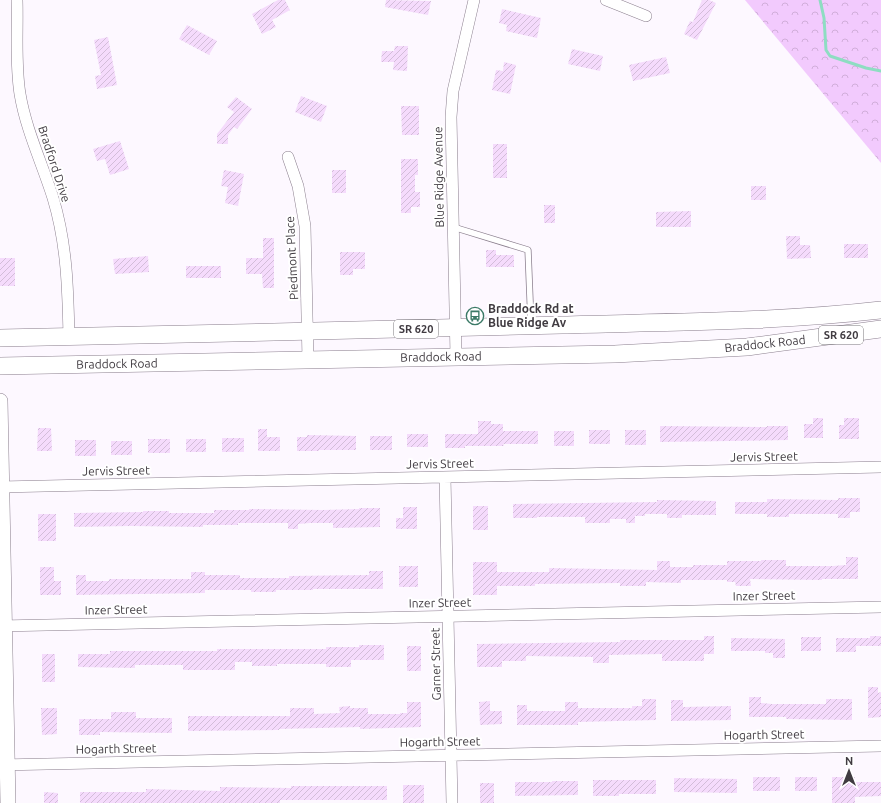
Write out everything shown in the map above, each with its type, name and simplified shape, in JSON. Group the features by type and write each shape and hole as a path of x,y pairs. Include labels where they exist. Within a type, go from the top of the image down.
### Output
{"main road":[{"name":"Braddock Road","path":"0,338 455,328 789,318 881,310"},
{"name":"Braddock Road","path":"0,366 615,354 740,347 881,329"}],"street":[{"name":"Bradford Drive","path":"18,0 18,68 20,93 25,117 53,198 62,234 68,281 69,336"},
{"name":"Blue Ridge Avenue","path":"456,356 451,117 453,91 474,0"},
{"path":"606,0 646,16"},
{"name":"Piedmont Place","path":"288,157 298,186 305,226 308,360"},
{"path":"0,401 4,765 8,803"},
{"name":"Jervis Street","path":"1,487 881,467"},
{"name":"Garner Street","path":"445,477 452,803"},
{"name":"Inzer Street","path":"3,626 881,607"},
{"name":"Hogarth Street","path":"4,765 881,746"}],"lane":[{"path":"453,227 528,250 531,326"}],"green space":[{"path":"745,0 881,0 881,163"}],"building":[{"path":"278,0 285,0 290,10 272,20 276,27 262,34 252,14"},
{"path":"386,0 431,1 428,15 385,7"},
{"path":"702,0 709,0 716,3 697,40 684,34 690,21 693,22"},
{"path":"502,9 541,18 537,38 506,31 507,25 499,23"},
{"path":"187,25 217,41 209,55 179,39"},
{"path":"108,37 117,85 97,89 95,76 101,75 94,40"},
{"path":"395,46 408,46 407,71 393,70 394,62 381,62 382,51 394,51"},
{"path":"572,49 603,56 600,71 568,64"},
{"path":"666,57 670,73 633,81 629,65"},
{"path":"504,62 516,65 510,94 492,90 496,70 503,71"},
{"path":"301,96 327,106 321,122 295,112"},
{"path":"236,97 252,109 237,129 234,127 228,135 228,144 217,144 217,134 234,112 227,107"},
{"path":"401,106 419,106 419,135 402,135"},
{"path":"120,141 129,169 110,175 105,159 97,161 93,149"},
{"path":"493,144 507,144 507,178 493,178"},
{"path":"401,159 418,159 418,175 415,175 415,192 420,192 420,207 411,207 411,213 401,213"},
{"path":"224,170 244,174 238,206 225,203 228,187 221,186"},
{"path":"332,170 346,170 346,193 332,193"},
{"path":"751,186 766,186 766,200 751,200"},
{"path":"544,205 555,205 555,223 544,223"},
{"path":"691,211 691,227 656,227 656,212"},
{"path":"786,236 800,236 800,245 810,245 811,258 787,259"},
{"path":"263,238 274,238 274,288 263,288 262,274 246,274 246,258 263,258"},
{"path":"844,244 868,244 868,258 844,258"},
{"path":"486,250 496,250 496,255 514,255 514,267 486,267"},
{"path":"340,252 365,252 365,269 353,269 353,275 340,275"},
{"path":"148,256 149,272 115,274 113,259"},
{"path":"0,258 15,258 15,286 0,286"},
{"path":"186,266 221,266 221,278 186,278"},
{"path":"813,418 823,418 823,438 804,438 804,424 813,424"},
{"path":"844,418 859,418 859,439 839,439 839,425 844,425"},
{"path":"478,421 491,421 491,424 503,424 503,431 538,431 538,444 503,444 504,446 465,446 465,448 445,448 445,434 478,434"},
{"path":"660,426 788,426 788,440 660,442"},
{"path":"38,428 51,428 52,451 37,451"},
{"path":"258,429 267,429 267,437 280,437 280,451 258,451"},
{"path":"589,430 610,430 610,444 589,444"},
{"path":"625,430 646,430 646,445 625,445"},
{"path":"554,431 574,431 574,446 554,446"},
{"path":"407,434 428,434 428,447 407,447"},
{"path":"307,435 356,436 356,450 297,451 297,437 307,437"},
{"path":"370,436 392,436 392,450 370,450"},
{"path":"222,438 244,438 244,452 222,452"},
{"path":"148,439 170,439 170,453 148,453"},
{"path":"186,439 206,439 206,452 186,452"},
{"path":"75,440 96,440 96,456 75,456"},
{"path":"111,441 132,441 132,455 111,455"},
{"path":"838,498 860,498 860,512 850,512 850,518 838,518 838,514 789,514 789,517 767,517 767,514 735,514 735,502 767,502 767,499 838,500"},
{"path":"657,500 716,501 716,515 682,515 682,518 667,518 667,514 645,514 645,516 635,516 635,523 626,523 626,519 610,519 610,523 585,523 585,517 513,518 513,504 657,502"},
{"path":"473,506 488,506 488,530 473,530"},
{"path":"403,507 417,507 417,529 396,529 396,518 403,518"},
{"path":"380,508 380,527 333,528 333,523 310,523 298,524 298,529 288,529 288,523 238,523 238,525 203,525 203,527 74,527 74,513 169,511 169,513 214,513 214,510 323,510"},
{"path":"38,514 56,514 56,541 38,541"},
{"path":"846,557 858,557 858,579 750,579 751,586 736,586 735,582 727,582 727,580 681,580 681,583 646,582 646,586 620,586 620,583 535,584 535,586 497,586 497,595 473,595 473,562 497,562 497,572 549,572 549,568 657,570 657,561 670,561 670,567 727,565 727,561 761,560 786,560 786,566 833,566 846,565"},
{"path":"399,566 418,566 418,587 399,587"},
{"path":"40,567 54,567 54,581 61,581 61,595 40,595"},
{"path":"369,571 383,571 383,589 276,590 276,592 251,592 251,590 205,590 205,593 76,595 76,575 86,575 86,581 109,581 109,579 191,579 191,572 205,572 205,575 240,575 240,578 289,578 289,576 369,575"},
{"path":"704,636 714,636 714,654 704,654 704,661 662,661 662,654 609,655 609,663 593,663 593,657 526,656 526,661 502,661 502,667 477,667 477,644 620,642 620,640 704,640"},
{"path":"870,636 881,636 881,646 856,646 856,652 836,652 836,638 870,638"},
{"path":"801,637 821,637 821,651 801,651"},
{"path":"731,638 785,639 785,658 773,658 773,653 765,653 765,651 731,651"},
{"path":"359,645 384,645 384,660 351,660 351,667 326,667 326,664 277,664 277,666 252,666 252,662 235,662 235,670 183,670 183,665 135,665 135,668 78,667 78,654 110,654 110,651 326,649 326,647 359,647"},
{"path":"407,646 421,646 421,671 407,671"},
{"path":"42,654 55,654 55,682 42,682"},
{"path":"868,687 878,687 878,693 881,692 881,717 868,718"},
{"path":"749,697 761,697 761,703 772,704 826,704 826,699 852,699 852,720 749,717"},
{"path":"642,699 656,699 656,720 578,722 578,725 517,725 517,705 527,705 527,711 565,711 565,702 578,702 578,708 632,708 632,706 642,706"},
{"path":"671,700 683,700 683,707 731,706 731,720 671,721"},
{"path":"490,701 490,711 502,711 502,724 480,725 479,702"},
{"path":"407,702 421,702 421,727 188,731 188,716 290,716 290,708 314,708 314,714 340,713 339,707 350,706 350,708 368,708 368,714 400,714 407,713"},
{"path":"41,708 57,708 57,734 42,735"},
{"path":"111,712 136,712 136,718 172,718 172,733 100,732 100,735 79,735 79,719 111,719"},
{"path":"753,777 780,777 780,791 753,791"},
{"path":"795,777 817,777 817,791 795,791"},
{"path":"832,777 855,777 855,782 881,782 881,796 855,797 855,803 832,803"},
{"path":"674,778 737,779 737,793 674,792"},
{"path":"593,780 656,780 656,794 593,796"},
{"path":"578,781 578,795 515,796 515,782"},
{"path":"480,783 494,783 494,803 480,803"},
{"path":"403,785 424,785 424,803 403,803"},
{"path":"291,786 387,786 387,800 280,800 280,803 80,803 80,792 146,792 146,789 220,791 220,787 291,788"},
{"path":"44,792 58,793 58,803 44,803"}],"waterway":[{"path":"820,0 824,18 826,50 830,56 866,68 881,71"}],"place":[{"name":"Braddock Rd at Blue Ridge Av","path":"475,316"}]}
